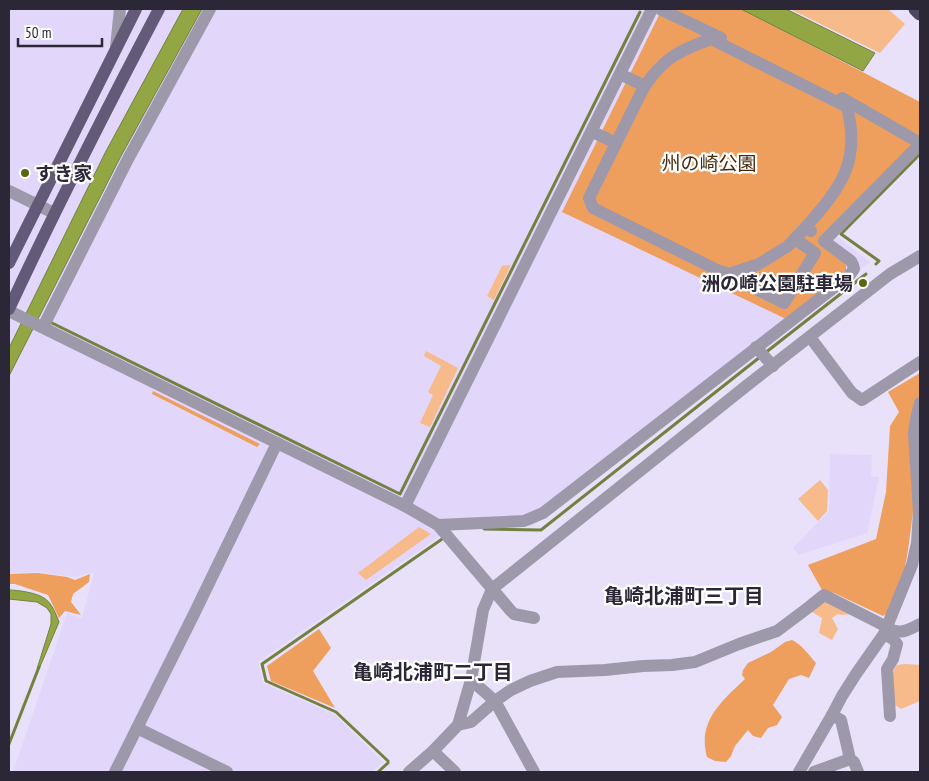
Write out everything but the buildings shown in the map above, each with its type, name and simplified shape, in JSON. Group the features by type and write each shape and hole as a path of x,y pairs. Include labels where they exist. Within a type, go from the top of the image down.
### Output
{"highway":[{"path":"916,9 920,13"}],"main road":[{"path":"9,263 136,9"},
{"path":"11,311 54,213 160,9"}],"street":[{"path":"116,47 120,9"},
{"path":"40,325 210,9"},
{"path":"405,506 652,9"},
{"path":"444,532 524,521 543,513 759,350 849,276 854,268 853,265 824,241 920,143 831,92 660,9"},
{"path":"728,274 759,264 788,246 795,239 809,229 838,187 850,158 852,148 850,121 846,107 711,39 688,47 659,67 645,86 589,198 593,208 784,302 815,253 795,239"},
{"path":"626,77 645,86"},
{"path":"597,134 616,143"},
{"path":"9,191 54,213"},
{"path":"409,772 433,752 458,725 471,680 483,610 492,589 890,274 920,256"},
{"path":"11,311 405,506 444,532 514,614 534,618"},
{"path":"810,337 852,393 862,400 920,362"},
{"path":"759,350 772,366"},
{"path":"799,772 842,696 886,631 912,566 917,543 919,512 914,433 920,403"},
{"path":"115,772 277,443"},
{"path":"458,725 470,722 511,690 557,672 695,662 777,631 824,595 886,631 896,644 893,659 887,669 890,716"},
{"path":"886,631 906,632 920,624"},
{"path":"471,680 495,701 534,772"},
{"path":"832,715 841,720 850,759 854,762 858,772"},
{"path":"137,728 227,772"},
{"path":"433,752 455,772"},
{"path":"814,772 850,759"}],"shaded area":[{"path":"9,9 663,9 835,235 870,262 533,526 453,527 258,662 263,683 334,714 383,762 372,772 13,772 67,613 82,618 94,573 76,577 36,572 9,573"},
{"path":"183,9 202,9 121,156 9,376 9,348 105,153"},
{"path":"741,9 786,9 875,53 863,71"},
{"path":"790,9 888,9 905,24 880,53"},
{"path":"511,265 494,300 487,296 502,266"},
{"path":"426,351 458,368 430,427 420,423 433,395 428,392 441,366 424,356"},
{"path":"830,454 872,455 871,476 879,477 867,533 799,555 793,548 829,511"},
{"path":"820,480 828,490 827,511 818,521 798,499"},
{"path":"419,527 431,534 366,580 358,573"},
{"path":"9,590 27,592 44,598 58,619 59,622 39,669 37,669 51,624 51,614 47,608 37,602 9,599"},
{"path":"823,598 850,614 838,614 832,618 838,629 832,640 819,633 822,618 812,612"},
{"path":"897,665 920,665 920,701 901,709 895,705 892,674"}],"green space":[{"name":"州の崎公園","path":"662,9 742,9 920,102 920,139 824,236 846,265 846,272 786,319 562,212"},
{"path":"920,373 920,395 917,400 913,512 908,550 903,579 889,612 883,616 834,593 822,590 808,565 876,539 886,492 890,426 899,412 888,392"},
{"path":"153,391 260,444 257,447 152,394"},
{"path":"38,573 75,580 90,574 89,582 73,594 71,602 81,615 65,611 59,618 48,595 15,584 9,584 9,574"},
{"path":"319,629 331,648 313,671 335,708 271,681 267,666"},
{"path":"792,640 802,647 816,663 809,678 801,675 789,679 773,705 782,717 777,725 768,728 761,738 753,736 748,730 735,746 726,762 715,761 707,757 705,733 709,722 720,704 745,679 742,675 748,663"}],"waterway":[{"path":"50,322 400,494 640,12"},
{"path":"876,264 879,261 841,234 920,154"},
{"path":"765,353 866,274"},
{"path":"484,529 541,530 760,357"},
{"path":"378,772 388,761 336,712 266,681 262,664 445,537"},
{"path":"9,744 39,667"}],"place":[{"name":"すき家","path":"25,173"},
{"name":"洲の崎公園駐車場","path":"863,283"}],"district":[{"name":"亀崎北浦町三丁目","path":"684,596"},
{"name":"亀崎北浦町二丁目","path":"433,672"}]}
